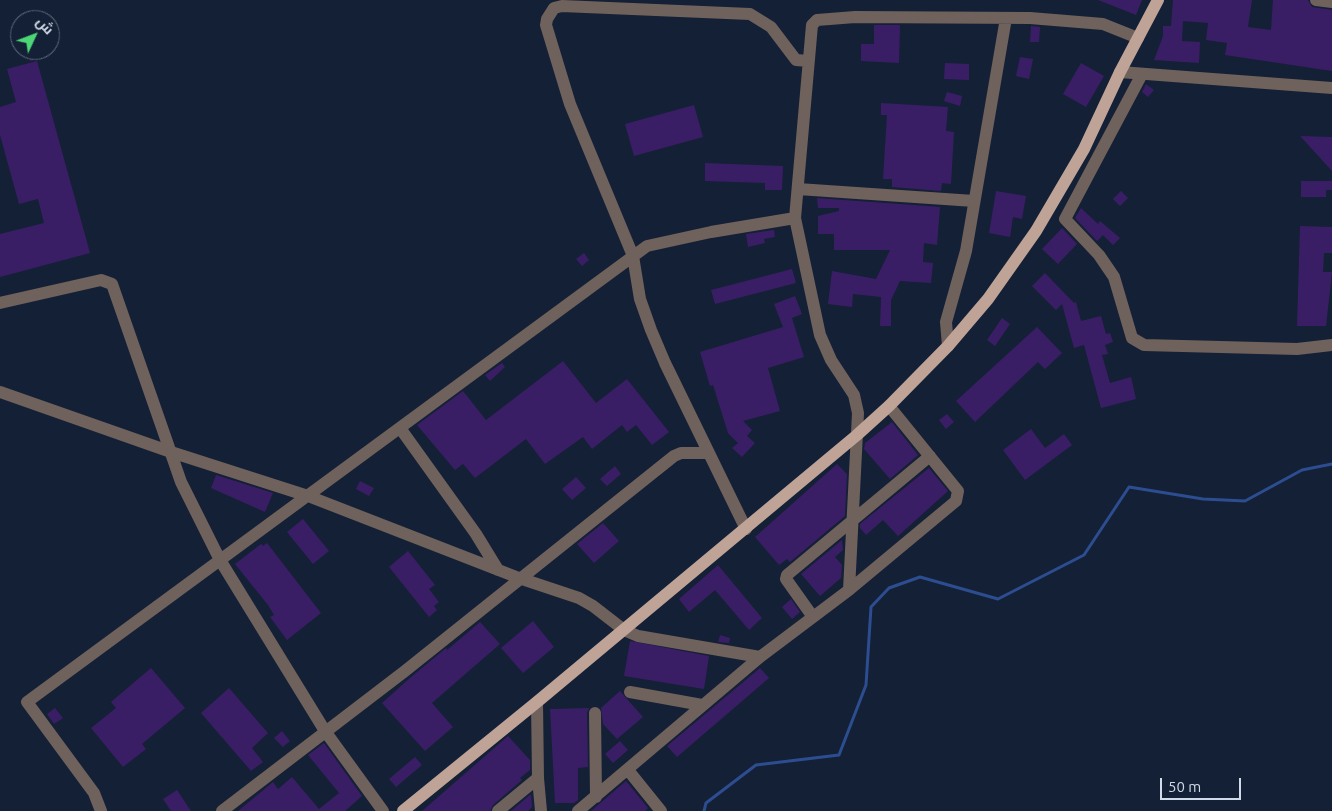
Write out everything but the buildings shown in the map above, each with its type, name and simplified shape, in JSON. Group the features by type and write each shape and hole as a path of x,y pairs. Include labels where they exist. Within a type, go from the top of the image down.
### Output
{"main road":[{"path":"403,811 746,529 857,435 889,406 948,346 988,299 1036,231 1084,149 1120,72 1158,0"}],"street":[{"path":"1316,0 1332,2"},
{"path":"746,529 708,453 651,330 640,298 633,256 570,104 546,25 550,12 562,6 750,14 771,27 796,60 808,61"},
{"path":"849,590 857,435 856,401 831,360 820,335 795,218 810,30 817,20 889,16 1006,18 1103,24 1138,38"},
{"path":"948,346 946,322 966,251 1006,18"},
{"path":"1120,72 1332,88"},
{"path":"1142,74 1065,219 1098,255 1114,277 1132,338 1144,345 1297,349 1332,345"},
{"path":"798,189 974,200"},
{"path":"101,811 94,793 27,702 647,246 712,232 795,218"},
{"path":"0,303 100,280 112,284 181,482 220,560 325,731 383,811"},
{"path":"0,392 171,452 308,496 498,570 579,598 593,606 624,630 654,640 760,657"},
{"path":"578,811 760,657 849,590 956,501 958,491 889,406"},
{"path":"400,428 476,534 498,570"},
{"path":"222,811 405,671 674,456 681,453 708,453"},
{"path":"813,617 786,577 806,557 930,456"},
{"path":"630,692 702,705"},
{"path":"537,702 538,778 542,811"},
{"path":"596,713 596,796"},
{"path":"628,770 661,811"},
{"path":"498,811 538,778"}],"waterway":[{"path":"704,811 706,803 756,765 839,755 866,685 871,607 889,588 920,577 998,599 1084,555 1129,487 1203,499 1245,501 1302,470 1332,464"}]}
